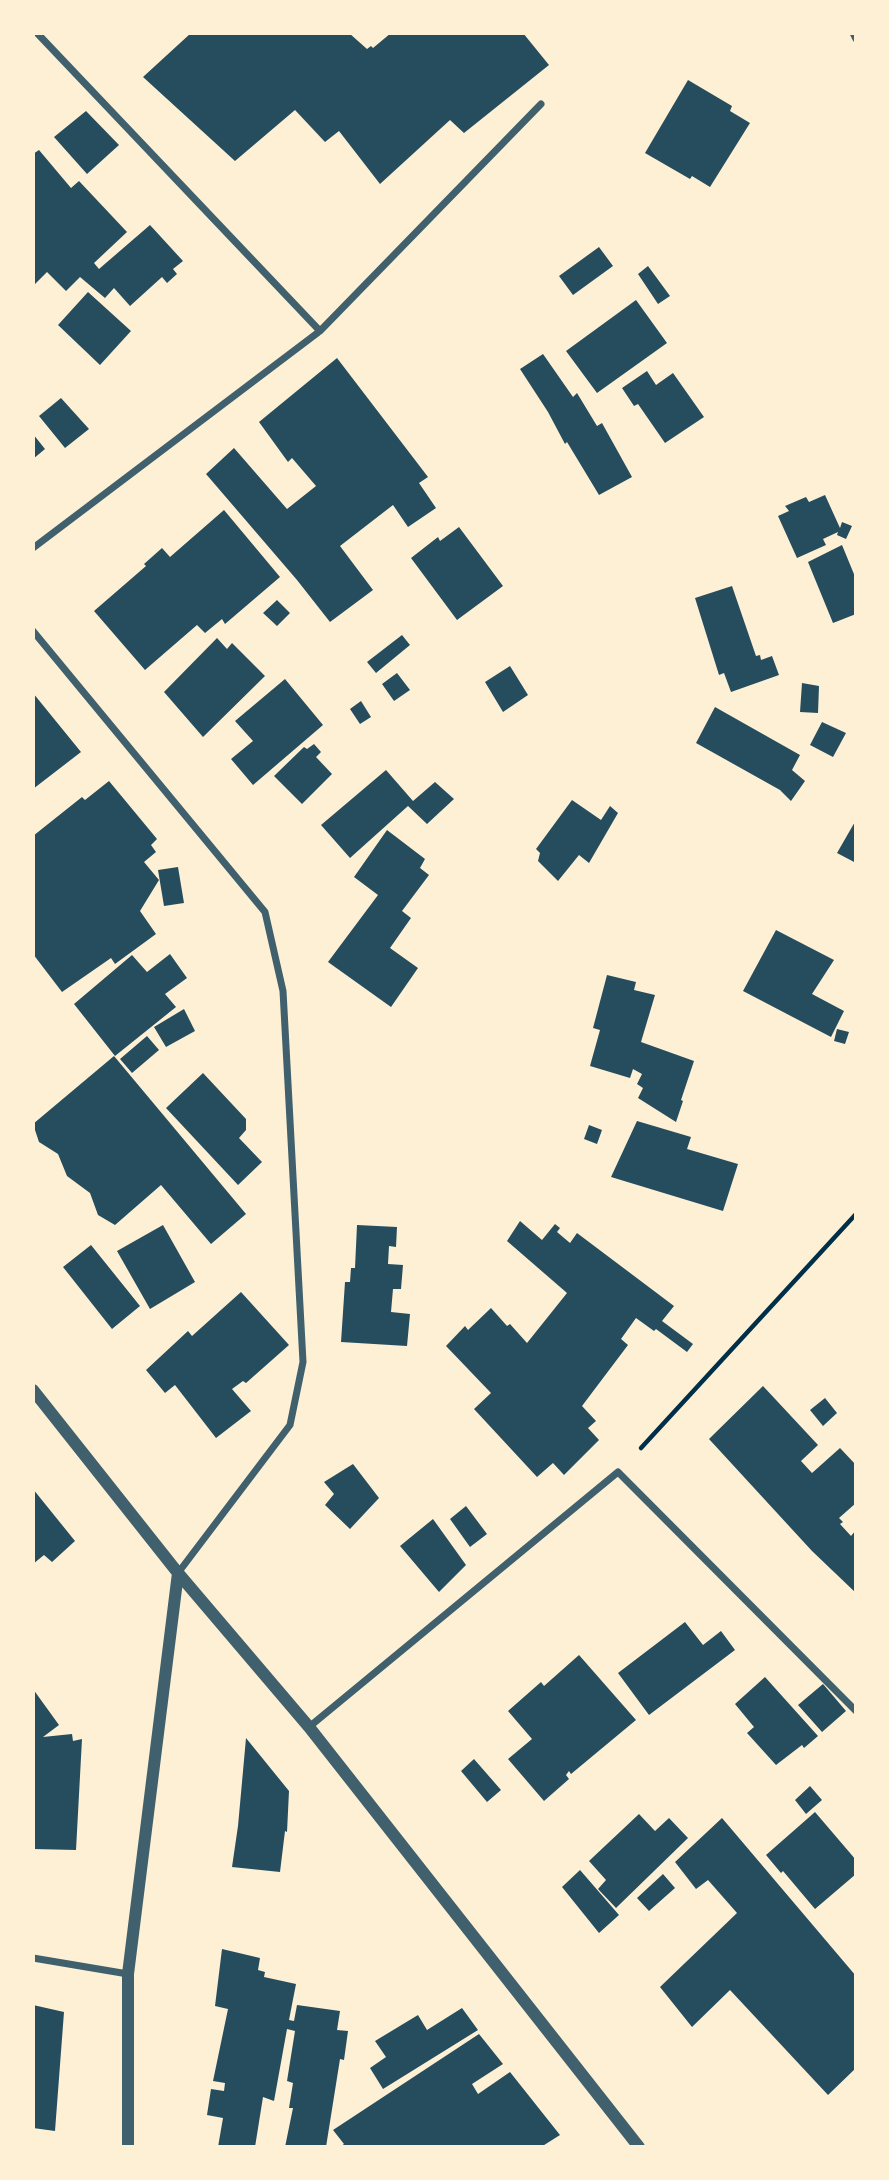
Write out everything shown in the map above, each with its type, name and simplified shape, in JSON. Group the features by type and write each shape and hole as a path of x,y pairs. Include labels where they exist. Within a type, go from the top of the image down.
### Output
{"street":[{"path":"37,33 320,331"},
{"path":"853,33 856,40"},
{"path":"33,548 320,331 541,104"},
{"path":"33,631 265,912 283,992 303,1362 290,1425 178,1573 128,1974 128,2147"},
{"path":"33,1391 178,1573 309,1727 639,2147"},
{"path":"309,1727 618,1472 856,1711"},
{"path":"33,1958 128,1974"}],"path":[{"path":"618,1472 856,1214"}],"building":[{"path":"191,33 349,33 367,49 371,46 373,48 391,33 523,33 549,65 464,133 450,120 380,184 339,131 325,142 295,110 235,161 143,77"},
{"path":"688,80 732,106 730,111 750,123 710,187 692,176 690,179 645,153"},
{"path":"86,111 119,145 87,174 54,137"},
{"path":"39,150 71,188 79,181 127,232 94,263 99,269 150,225 183,261 173,269 177,274 167,283 162,277 130,306 114,288 105,298 80,277 66,291 47,272 35,284 33,154"},
{"path":"599,247 613,266 573,295 559,276"},
{"path":"648,266 670,296 658,304 638,274"},
{"path":"88,292 131,331 100,365 58,325"},
{"path":"636,300 667,343 597,393 566,351"},
{"path":"543,354 573,397 577,393 597,426 602,423 632,477 599,495 520,369"},
{"path":"337,358 428,477 419,483 436,508 408,527 393,505 340,546 373,590 330,622 206,474 234,448 287,509 316,486 292,458 288,462 259,422"},
{"path":"647,371 656,385 673,373 704,417 665,443 638,404 634,406 622,388"},
{"path":"61,398 89,429 65,448 39,416"},
{"path":"33,434 45,449 33,459"},
{"path":"825,495 840,528 842,522 852,526 846,539 837,535 838,532 823,539 826,545 797,558 778,516 789,511 785,506 806,497 809,502"},
{"path":"224,510 280,577 225,624 222,619 205,633 197,625 145,670 94,611 146,566 144,564 162,548 170,557"},
{"path":"459,527 503,586 457,620 411,558 438,537 440,541"},
{"path":"842,545 856,579 856,614 833,623 808,562"},
{"path":"732,586 756,656 760,655 761,660 772,656 779,675 731,692 724,673 719,675 695,598"},
{"path":"277,600 290,613 277,626 263,613"},
{"path":"402,635 410,645 376,673 367,662"},
{"path":"217,638 227,649 232,643 265,676 203,737 164,692"},
{"path":"510,666 528,695 503,712 485,682"},
{"path":"397,673 410,690 394,701 382,684"},
{"path":"285,679 323,725 253,785 231,759 253,741 235,721"},
{"path":"802,683 819,686 818,713 800,712"},
{"path":"33,693 81,752 33,789"},
{"path":"361,701 371,717 360,724 350,709"},
{"path":"715,707 800,755 792,770 805,781 791,801 780,790 696,743"},
{"path":"822,722 846,733 833,757 810,745"},
{"path":"314,744 321,752 316,757 332,774 302,804 274,776 304,747 307,749"},
{"path":"386,770 413,801 435,782 454,799 427,824 408,806 350,858 321,825"},
{"path":"109,781 157,839 151,845 156,852 144,862 159,880 140,911 156,934 115,964 111,958 62,992 33,954 33,836 82,797 85,800"},
{"path":"572,800 601,820 610,806 618,813 589,863 579,855 558,881 538,861 540,853 536,849"},
{"path":"856,820 856,863 837,853"},
{"path":"387,830 425,859 420,868 429,875 402,911 411,918 390,948 418,968 391,1007 328,962 378,895 354,877"},
{"path":"178,867 184,903 164,906 158,870"},
{"path":"776,930 834,960 812,994 844,1011 831,1037 743,991"},
{"path":"170,954 187,978 165,994 176,1007 115,1056 74,1004 132,955 147,972"},
{"path":"607,975 636,982 634,990 655,995 641,1042 694,1061 676,1122 638,1098 643,1088 637,1084 642,1074 633,1069 630,1078 590,1066 600,1030 593,1028"},
{"path":"184,1009 195,1031 166,1047 154,1027"},
{"path":"837,1029 849,1032 845,1044 834,1041"},
{"path":"147,1036 159,1050 132,1073 120,1059"},
{"path":"114,1056 246,1214 211,1244 161,1185 115,1225 98,1215 90,1193 67,1176 58,1154 39,1142 33,1124"},
{"path":"203,1073 246,1119 246,1130 239,1138 262,1162 238,1185 166,1108"},
{"path":"637,1121 691,1137 687,1149 738,1164 723,1211 611,1177"},
{"path":"589,1125 602,1130 597,1144 584,1139"},
{"path":"520,1221 542,1240 555,1224 560,1228 557,1232 570,1243 577,1233 674,1306 662,1321 693,1344 687,1352 636,1318 621,1339 628,1345 582,1406 596,1421 588,1428 599,1440 564,1475 553,1463 537,1477 474,1409 491,1393 446,1346 465,1326 468,1330 491,1308 527,1343 567,1293 507,1241"},
{"path":"163,1225 195,1282 150,1309 117,1251"},
{"path":"357,1225 397,1227 396,1247 389,1246 388,1264 403,1265 401,1289 393,1289 391,1312 410,1314 407,1346 341,1342 345,1282 350,1282 351,1268 355,1268"},
{"path":"91,1245 140,1306 112,1329 63,1267"},
{"path":"241,1292 289,1345 246,1383 243,1381 232,1389 251,1411 216,1438 175,1385 165,1393 146,1370 188,1331 192,1336"},
{"path":"763,1386 818,1445 801,1461 812,1473 840,1448 856,1465 856,1503 839,1518 843,1522 840,1524 851,1536 856,1530 856,1593 812,1551 709,1439"},
{"path":"825,1398 837,1413 823,1426 810,1410"},
{"path":"353,1464 379,1498 350,1529 325,1505 334,1494 324,1482"},
{"path":"33,1489 75,1541 52,1562 44,1555 33,1564"},
{"path":"466,1506 487,1534 470,1547 450,1519"},
{"path":"433,1519 466,1565 439,1592 400,1546"},
{"path":"685,1622 703,1645 721,1631 735,1650 649,1715 618,1673"},
{"path":"579,1655 636,1720 571,1774 569,1771 566,1775 569,1779 544,1801 508,1759 532,1739 508,1711 541,1682 544,1686"},
{"path":"765,1677 818,1736 776,1765 747,1733 754,1727 735,1704"},
{"path":"823,1684 846,1711 822,1732 798,1705"},
{"path":"33,1689 59,1725 43,1737 72,1734 73,1741 82,1739 76,1850 33,1849"},
{"path":"246,1738 289,1791 287,1832 285,1831 280,1872 232,1867"},
{"path":"474,1759 501,1790 487,1802 461,1771"},
{"path":"810,1786 822,1800 806,1814 795,1800"},
{"path":"815,1812 856,1860 856,1874 815,1909 766,1855"},
{"path":"639,1814 655,1831 669,1818 688,1838 616,1908 598,1889 606,1880 589,1861"},
{"path":"722,1818 856,1976 856,2068 828,2095 730,1990 692,2027 660,1987 737,1913 708,1880 696,1889 675,1862"},
{"path":"580,1870 619,1915 599,1933 562,1887"},
{"path":"663,1874 675,1888 649,1911 637,1898"},
{"path":"222,1949 260,1958 258,1970 265,1972 264,1977 296,1984 289,2020 294,2021 297,2005 340,2011 337,2030 348,2031 344,2060 340,2059 326,2147 285,2147 293,2108 289,2108 293,2083 287,2081 295,2031 287,2029 274,2101 263,2097 255,2147 218,2147 223,2118 207,2115 211,2089 224,2091 225,2083 213,2081 228,2009 215,2006"},
{"path":"33,2005 64,2012 55,2131 33,2128"},
{"path":"462,2008 478,2030 383,2089 370,2068 386,2057 375,2041 418,2015 427,2030"},
{"path":"479,2034 503,2064 472,2084 478,2094 510,2072 560,2135 541,2147 340,2147 344,2144 333,2130"}]}
